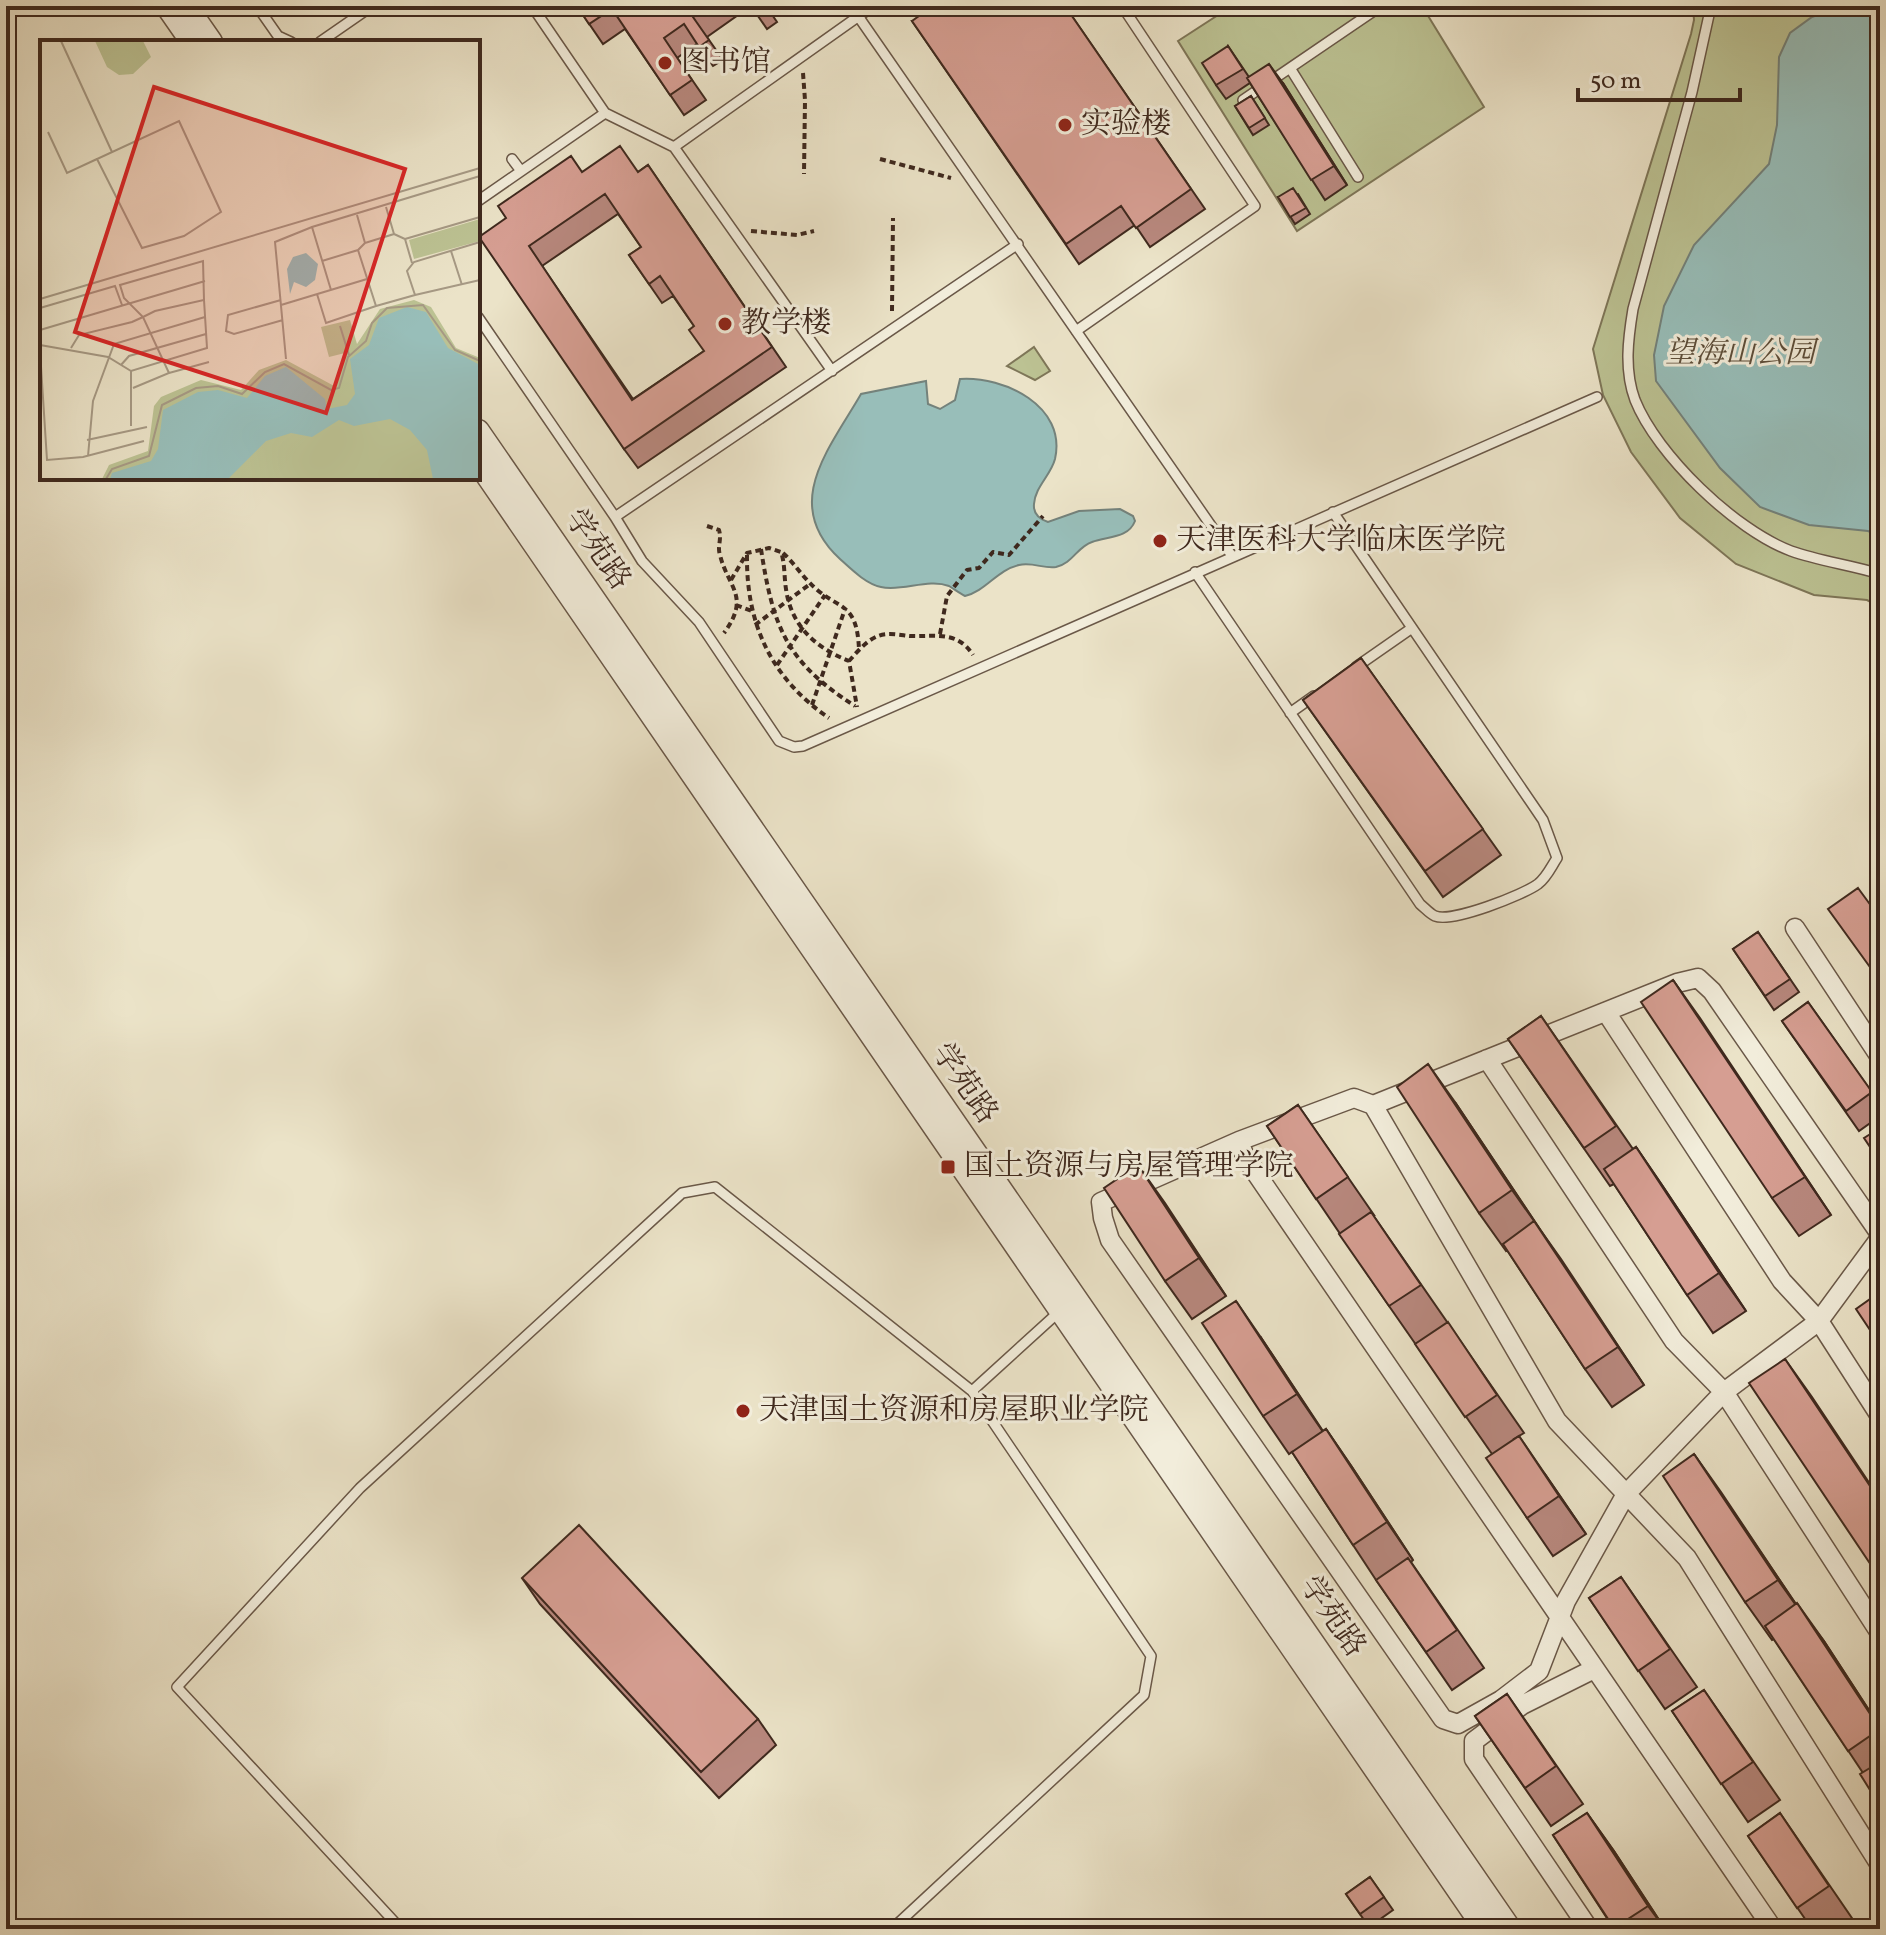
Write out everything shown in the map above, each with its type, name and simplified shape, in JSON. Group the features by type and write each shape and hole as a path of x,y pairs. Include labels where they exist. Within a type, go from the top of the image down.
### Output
{"street":[{"path":"167,6 191,40"},
{"path":"186,6 210,40"},
{"name":"学苑路","path":"480,434 1510,1929"},
{"name":"学苑路","path":"480,465 1485,1929"},
{"path":"1795,928 1880,1057"},
{"path":"1373,1105 1677,983 1698,978 1712,991 1880,1236 1819,1321 1724,1392 1626,1494 1566,1601 1539,1671 1501,1700 1458,1724 1443,1719 1110,1240 1101,1202 1239,1141 1354,1098 1373,1105 1557,1421 1626,1494 1687,1558 1880,1865"},
{"path":"1606,1012 1782,1281 1819,1321 1880,1416"},
{"path":"1487,1059 1674,1341 1724,1392 1880,1633"},
{"path":"1239,1141 1245,1157 1773,1929"},
{"path":"1589,1929 1474,1759 1474,1741 1522,1705 1594,1669"}],"lane":[{"path":"257,6 278,36 287,40"},
{"path":"323,40 372,6"},
{"path":"532,6 605,113 674,147 832,371"},
{"path":"674,147 873,6"},
{"path":"1076,331 1255,206 1122,6"},
{"path":"1243,100 1381,6"},
{"path":"1707,6 1709,15 1692,92 1629,331 1629,373 1635,400 1656,435 1693,481 1733,519 1764,539 1792,551 1880,574"},
{"path":"858,16 1232,556"},
{"path":"1290,68 1358,177"},
{"path":"480,200 605,113"},
{"path":"512,159 521,171"},
{"path":"615,517 1018,244"},
{"path":"480,320 642,561 699,622 779,741 794,747 803,746 1597,397"},
{"path":"1195,572 1420,904 1434,916 1450,918 1467,915 1537,885 1557,858 1543,820 1333,512"},
{"path":"1351,670 1412,628"},
{"path":"1290,713 1327,687"},
{"path":"401,1929 177,1687 360,1488 682,1193 715,1187 972,1391 1151,1656 1144,1695 892,1929"},
{"path":"972,1391 1061,1310"}],"path":[{"path":"800,57 805,83 804,174"},
{"path":"880,159 945,178 972,179"},
{"path":"893,218 893,329"},
{"path":"737,237 753,231 797,235 814,231"},
{"path":"940,634 947,596 967,570 979,568 993,552 1009,555 1043,516"},
{"path":"707,526 719,530 720,559 737,598 726,631 713,643"},
{"path":"731,580 747,553 769,548 781,552 810,584 845,608 858,627 859,650"},
{"path":"761,549 773,612 790,646 820,682 870,716"},
{"path":"781,552 788,601 802,630 829,653 849,661"},
{"path":"747,553 755,625 777,665 791,686 844,728"},
{"path":"755,625 810,584"},
{"path":"777,665 825,595"},
{"path":"736,605 752,611"},
{"path":"812,705 845,608"},
{"path":"849,661 878,636 940,634 951,636 968,647 981,667"},
{"path":"849,661 857,707"}],"green space":[{"path":"1232,6 1422,6 1484,107 1297,231 1178,41"},
{"name":"望海山公园","path":"1693,6 1880,6 1880,607 1867,600 1814,595 1736,564 1680,518 1631,452 1603,395 1593,349 1691,34"},
{"path":"1034,347 1050,371 1035,380 1007,366"}],"water":[{"path":"1841,6 1880,6 1880,536 1868,531 1809,525 1760,507 1720,468 1656,381 1654,355 1664,306 1694,245 1769,164 1777,125 1779,57 1790,33 1812,17"},
{"path":"960,379 977,379 1013,389 1042,410 1051,424 1056,440 1055,459 1035,498 1034,511 1039,518 1048,522 1079,511 1120,509 1133,516 1135,521 1132,527 1122,534 1087,544 1067,562 1056,567 1024,564 1011,568 965,596 941,584 881,587 870,583 840,559 822,538 814,518 812,497 825,455 861,394 926,381 928,404 940,409 955,400"}],"building":[{"path":"577,6 710,6 693,17 709,40 699,47 684,24 664,38 692,80 670,95 612,9 589,24"},
{"name":"实验楼","path":"933,6 1065,6 1191,189 1136,228 1121,206 1066,244 912,21"},
{"path":"1228,46 1243,69 1216,85 1202,63"},
{"path":"1269,64 1334,166 1311,180 1247,78"},
{"path":"1251,96 1265,118 1249,128 1235,106"},
{"name":"教学楼","path":"620,146 638,172 648,165 772,347 624,449 480,238 506,218 498,206 571,156 582,172","holes":["605,194 641,247 629,255 649,284 660,276 694,326 689,330 704,351 632,400 529,246"]},
{"path":"1293,188 1306,208 1290,217 1278,197"},
{"path":"1361,658 1483,829 1425,871 1303,700"},
{"path":"1858,888 1880,918 1880,981 1828,909"},
{"path":"1758,932 1790,979 1765,996 1733,949"},
{"path":"1673,980 1805,1177 1772,1198 1641,1002"},
{"path":"1808,1002 1872,1092 1846,1111 1782,1021"},
{"path":"1541,1016 1616,1126 1584,1148 1508,1039"},
{"path":"1428,1064 1512,1190 1479,1213 1397,1087"},
{"path":"1298,1105 1348,1177 1316,1199 1267,1126"},
{"path":"1880,1128 1880,1162 1864,1138"},
{"path":"1636,1147 1719,1273 1687,1295 1604,1169"},
{"path":"1138,1165 1199,1258 1165,1281 1104,1188"},
{"path":"1371,1212 1421,1285 1389,1306 1339,1234"},
{"path":"1534,1221 1618,1347 1585,1369 1503,1244"},
{"path":"1880,1292 1880,1345 1856,1309"},
{"path":"1236,1301 1297,1394 1263,1416 1202,1323"},
{"path":"1448,1322 1497,1395 1465,1417 1415,1344"},
{"path":"1785,1359 1880,1501 1879,1577 1749,1383"},
{"path":"1326,1429 1387,1522 1353,1545 1292,1452"},
{"path":"1519,1436 1559,1496 1527,1518 1486,1458"},
{"path":"1694,1454 1778,1580 1745,1602 1663,1476"},
{"path":"579,1525 758,1719 701,1772 522,1578"},
{"path":"1408,1558 1457,1630 1426,1652 1376,1580"},
{"path":"1621,1577 1670,1649 1638,1671 1589,1598"},
{"path":"1797,1603 1880,1729 1848,1751 1765,1626"},
{"path":"1704,1690 1753,1762 1721,1784 1672,1711"},
{"path":"1507,1694 1556,1766 1525,1788 1475,1716"},
{"path":"1880,1762 1880,1806 1860,1774"},
{"path":"1587,1813 1648,1906 1614,1928 1553,1835"},
{"path":"1780,1813 1829,1886 1797,1908 1748,1836"},
{"path":"1370,1877 1384,1897 1360,1914 1346,1894"}],"place":[{"name":"图书馆","path":"665,63"},
{"name":"实验楼","path":"1065,125"},
{"name":"教学楼","path":"725,324"},
{"name":"天津医科大学临床医学院","path":"1160,541"},
{"name":"国土资源与房屋管理学院","path":"948,1167"},
{"name":"天津国土资源和房屋职业学院","path":"743,1411"}]}
